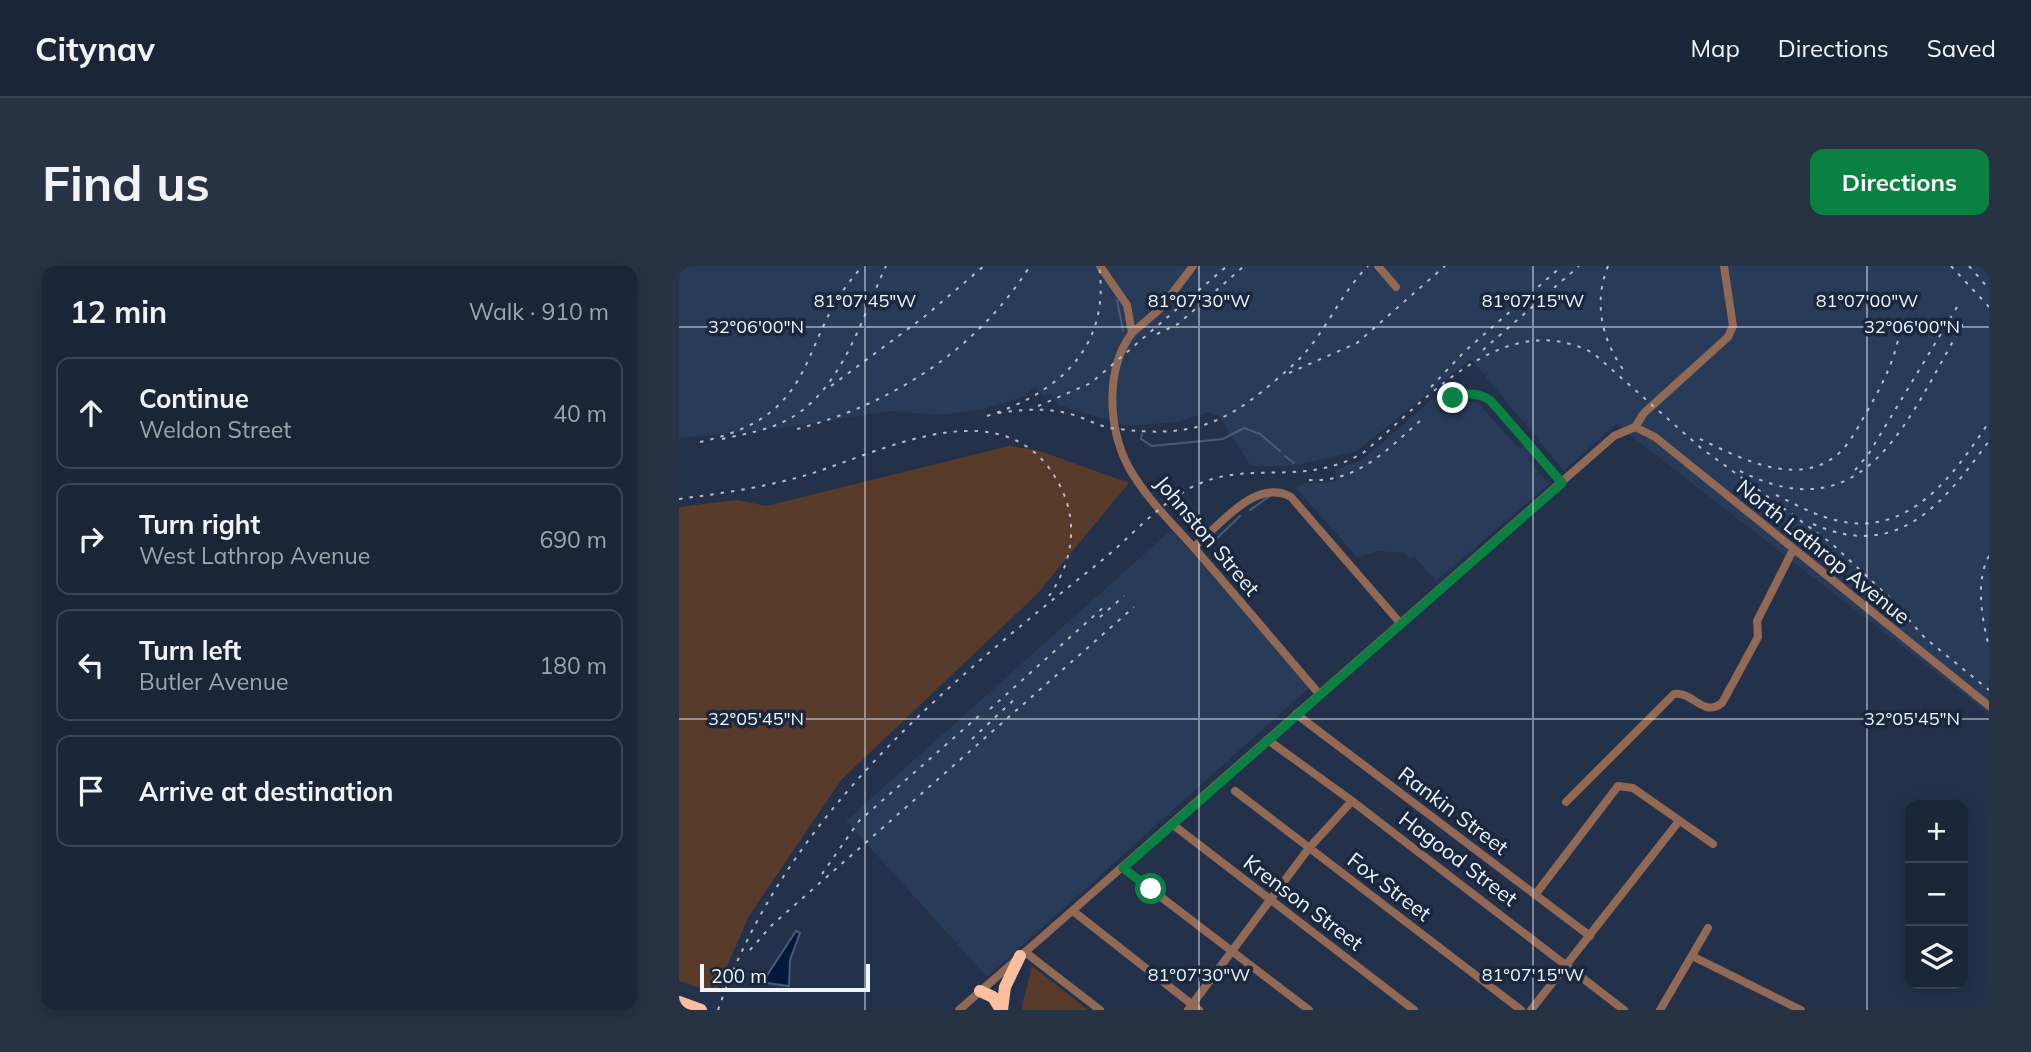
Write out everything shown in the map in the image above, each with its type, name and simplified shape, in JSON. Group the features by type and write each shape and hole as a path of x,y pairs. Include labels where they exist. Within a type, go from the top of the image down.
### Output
{"highway":[{"path":"1002,1010 1005,987 1023,954"},
{"path":"980,991 993,997 1002,1010"},
{"path":"679,1002 699,1009"}],"street":[{"path":"1100,266 1127,305 1132,333"},
{"path":"1132,333 1161,307 1193,266"},
{"path":"1378,266 1396,287"},
{"path":"959,1010 1614,436 1635,427 1644,413 1732,331 1724,266"},
{"name":"Johnston Street","path":"1132,333 1123,344 1113,389 1116,429 1122,451 1150,498 1320,695"},
{"path":"1453,398 1461,394 1481,395 1491,401 1562,483"},
{"name":"North Lathrop Avenue","path":"1635,427 1655,437 1989,706"},
{"path":"1194,547 1257,494 1274,490 1281,492 1291,497 1401,624"},
{"path":"1566,802 1674,694 1686,696 1706,708 1716,708 1721,703 1758,637 1757,621 1793,550"},
{"name":"Rankin Street","path":"1296,714 1590,936"},
{"name":"Hagood Street","path":"1268,740 1352,801 1624,1010"},
{"path":"1535,895 1618,786 1633,788 1713,844"},
{"name":"Fox Street","path":"1235,791 1521,1010"},
{"path":"1073,911 1193,1008 1309,848 1352,801"},
{"path":"1531,1010 1679,821"},
{"name":"Krenson Street","path":"1172,824 1196,846 1272,899 1414,1010"},
{"path":"1123,868 1309,1010"},
{"path":"1660,1010 1708,928"},
{"path":"1023,954 1100,1010"},
{"path":"1692,956 1801,1010"}],"shaded area":[{"path":"679,266 1989,266 1989,714 1616,424 1564,471 1471,359 1357,451 1293,466 1251,466 1220,417 1209,412 1177,422 1127,426 1059,405 1050,393 1044,396 1034,387 1025,396 983,409 941,415 889,411 781,428 679,438"},
{"path":"1444,395 1451,400 1478,403 1519,449 1524,445 1533,455 1528,459 1549,484 1436,581 1414,556 1410,559 1404,553 1379,551 1357,557 1297,489 1305,483 1337,481 1335,470 1362,460 1436,396"},
{"path":"1009,446 1037,450 1129,483 1037,594 841,780 749,916 715,993 679,981 679,507 737,500 766,506"},
{"path":"1171,530 1311,686 987,977 846,821"},
{"path":"796,931 800,933 790,960 789,986 767,983 766,977"},
{"path":"1032,966 1088,1010 1021,1010"}],"waterway":[{"path":"1117,300 1123,331"},
{"path":"1142,434 1141,439 1152,446 1223,439 1244,428 1260,434 1280,451"},
{"path":"1285,456 1294,463"},
{"path":"1250,510 1270,496"},
{"path":"1211,544 1240,516"}],"railway":[{"path":"700,442 741,429 769,413 789,394 841,294 863,266"},
{"path":"722,439 781,423 807,406 823,390 848,351 886,266"},
{"path":"831,386 924,317 984,266"},
{"path":"797,429 866,405 929,370 985,323 1009,296 1030,266"},
{"path":"987,416 1036,394 1057,380 1074,363 1088,343 1097,321 1101,295 1099,266"},
{"path":"1038,406 1091,383 1227,266"},
{"path":"1157,334 1178,324 1244,266"},
{"path":"998,413 1057,411 1107,427 1163,432 1182,430 1217,420 1252,400 1300,358 1368,266"},
{"path":"1289,373 1357,343 1445,266"},
{"path":"1431,387 1464,352 1562,266"},
{"path":"1483,350 1579,266"},
{"path":"1608,266 1601,294 1602,321 1611,348 1625,372"},
{"path":"1951,266 1989,307"},
{"path":"1969,266 1989,289"},
{"path":"1855,470 1868,455 1957,307"},
{"path":"1740,471 1784,487 1822,488 1853,476 1880,455 1903,426 1964,322"},
{"path":"1700,439 1768,466 1804,469 1821,465 1837,455 1856,431 1886,374 1900,331"},
{"path":"718,1010 747,940 784,875 827,815 876,759 984,657 1100,562 1157,511 1181,493 1215,478 1235,474 1319,469 1363,453 1440,386 1468,366 1497,350 1528,341 1560,342 1593,353 1701,448 1831,543 1888,596 1925,638 1989,690"},
{"path":"1309,480 1342,476 1357,470 1384,453 1421,420"},
{"path":"1776,495 1835,520 1861,523 1885,520 1907,512 1944,482 1989,422"},
{"path":"679,499 794,479 875,451 947,432 981,431 1013,439 1040,458 1062,490 1070,517 1067,558 1049,596"},
{"path":"1813,524 1843,534 1870,536 1895,531 1916,520 1936,504 1955,485 1989,441"},
{"path":"1989,556 1981,589 1982,613 1989,647"},
{"path":"1100,617 1124,596"},
{"path":"990,709 1106,605"},
{"path":"750,950 772,925 1134,607"},
{"path":"972,739 1018,696"},
{"path":"822,874 859,821 981,714"}],"route":[{"path":"1151,889 1123,868 1562,483 1487,397 1461,394 1453,398"}]}
